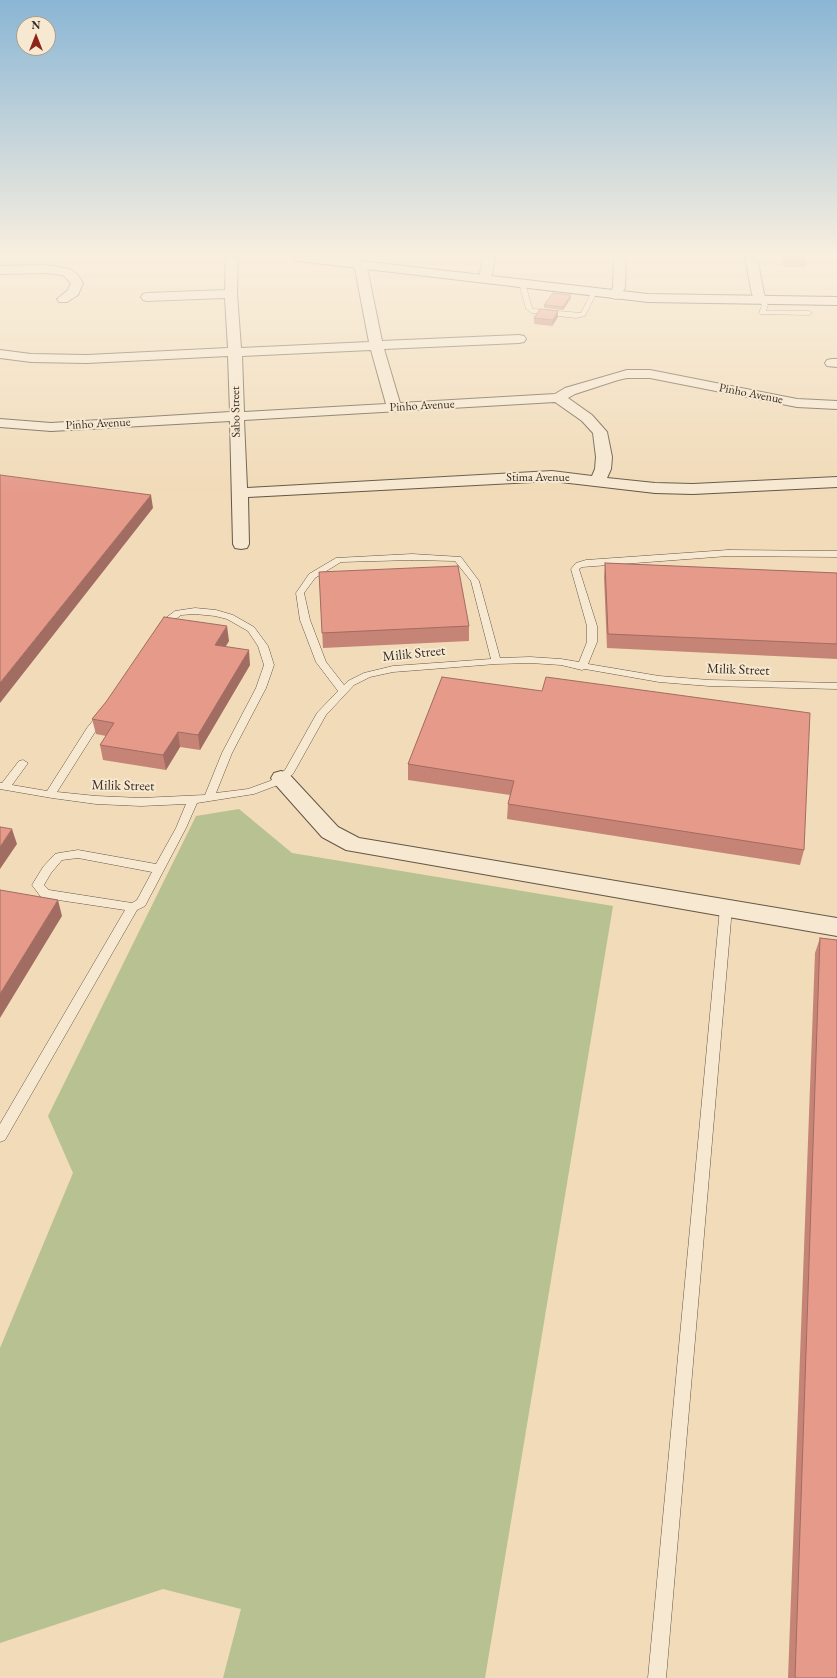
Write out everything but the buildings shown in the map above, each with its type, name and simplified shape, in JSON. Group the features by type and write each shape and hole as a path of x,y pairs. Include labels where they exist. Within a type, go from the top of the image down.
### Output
{"street":[{"name":"Sabo Street","path":"234,335 241,544"},
{"path":"374,335 394,408"},
{"path":"0,354 31,358 87,359 519,339"},
{"name":"Pinho Avenue","path":"0,423 51,427 558,398 570,391 627,374 650,374 798,403 837,405"},
{"path":"558,398 587,418 600,432 604,457 603,469 598,481"},
{"name":"Stima Avenue","path":"239,493 552,476 655,488 693,489 837,482"},
{"path":"281,778 330,832 354,845 837,927"}],"lane":[{"path":"582,667 592,642 592,626 575,569 579,565 586,563 728,553 837,554"},
{"path":"343,691 321,662 305,620 300,593 312,576 339,560 412,557 458,559 475,581 496,661"},
{"path":"154,639 166,622 178,613 195,611 216,613 230,617 250,629 263,646 269,665 261,688 227,753 209,797"},
{"name":"Milik Street","path":"2,786 96,800 141,802 193,800 250,792 274,783 289,772 322,713 351,683 367,675 393,668 530,660 561,662 582,667 659,679 709,683 837,686"},
{"path":"50,794 91,730 108,708"},
{"path":"2,786 23,763"},
{"path":"0,1136 133,907 141,903 181,828 193,800"},
{"path":"133,907 45,894 38,885 47,870 59,857 78,854 159,869"},
{"path":"656,1678 726,908"}],"green space":[{"path":"239,809 292,853 613,906 485,1678 223,1678 241,1609 163,1589 0,1643 0,1348 73,1173 48,1116 196,816"}]}
